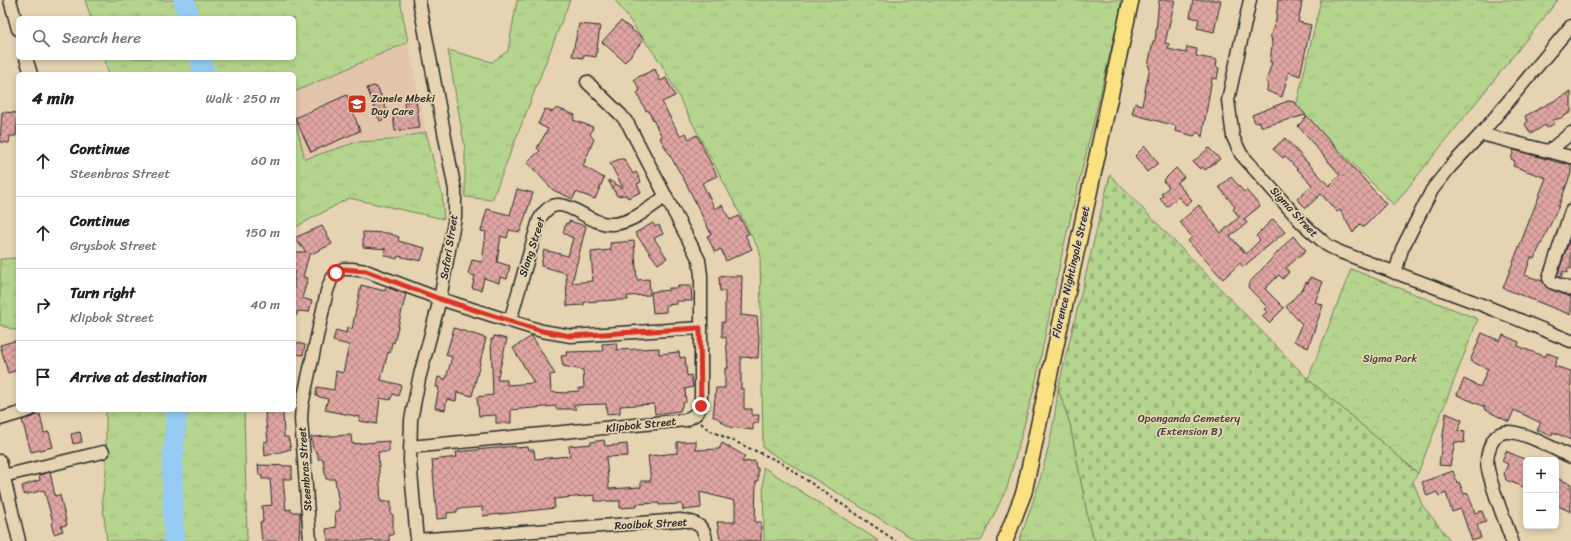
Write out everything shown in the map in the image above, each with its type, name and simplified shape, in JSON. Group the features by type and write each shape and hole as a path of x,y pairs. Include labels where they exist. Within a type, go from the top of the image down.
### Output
{"main road":[{"name":"Florence Nightingale Street","path":"1005,541 1024,492 1131,0"}],"street":[{"path":"10,0 16,22"},
{"name":"Safari Street","path":"416,541 410,447 411,420 417,386 440,299 455,217 455,190 419,0"},
{"name":"Sigma Street","path":"1250,0 1228,100 1233,137 1242,154 1302,223 1326,245 1366,263 1485,306 1571,341"},
{"path":"1394,273 1402,249 1432,190 1571,26"},
{"path":"27,60 30,72"},
{"path":"587,82 621,115 628,124 699,260 702,400 701,406 694,416"},
{"path":"1549,151 1571,133"},
{"path":"1481,134 1571,157"},
{"name":"Slang Street","path":"510,321 538,220 549,206 556,204 566,206 601,224 614,224 640,214 666,196"},
{"path":"1571,211 1549,278 1552,282 1571,289"},
{"name":"Steenbras Street","path":"310,541 303,450 302,405 331,280 336,273 343,269 366,271 440,299 542,331 571,336 700,328"},
{"path":"0,419 23,412"},
{"name":"Klipbok Street","path":"410,447 686,420 694,416"},
{"path":"1512,541 1487,468 1488,452 1493,440 1500,433 1507,432 1527,437 1571,457"},
{"path":"3,476 103,452"},
{"path":"0,461 19,541"},
{"name":"Rooibok Street","path":"416,541 680,520 692,521 700,525 704,530 706,541"}],"path":[{"path":"694,416 709,430 780,462 896,541"}],"shaded area":[{"name":"Zanele Mbeki Day Care","path":"408,42 426,132 391,140 357,142 304,159 296,125 296,91"}],"green space":[{"path":"85,0 184,0 188,16 90,16"},
{"path":"185,0 400,0 408,42 296,91 296,72 204,72 202,60 296,60 296,16 189,16"},
{"path":"517,0 570,0 492,200 465,197 465,149 448,50 492,62 508,51"},
{"path":"615,0 1121,0 1120,12 1063,249 1035,385 1007,488 981,541 917,541 763,448 760,252 661,63"},
{"path":"1321,0 1558,0 1394,205 1296,107"},
{"path":"105,60 200,60 204,72 108,72"},
{"path":"296,124 305,159 357,142 391,140 426,132 442,194 444,219 349,198 296,227"},
{"name":"Oponganda Cemetery (Extension B)","path":"1110,175 1308,379 1418,473 1413,481 1422,505 1451,541 1096,541 1091,534 1070,424 1058,388"},
{"path":"16,258 16,330 0,325 0,259"},
{"name":"Sigma Park","path":"1351,269 1478,319 1418,473 1308,379"},
{"path":"1058,388 1070,424 1091,534 1096,541 1019,541 1044,466 1056,408"},
{"path":"106,412 177,412 172,472 174,541 107,541 102,499 106,474"},
{"path":"178,412 244,412 247,541 175,541 173,472"},
{"path":"763,467 879,541 764,541"}],"building":[{"path":"1159,0 1175,0 1165,43 1169,44 1168,49 1186,53 1187,47 1197,49 1196,56 1217,60 1216,67 1219,68 1217,79 1212,78 1202,137 1198,132 1194,136 1175,131 1176,126 1132,114 1135,103 1142,105 1150,67 1148,66 1153,41 1155,41"},
{"path":"1193,0 1221,0 1214,32 1197,28 1199,19 1190,17"},
{"path":"1278,0 1302,2 1298,22 1311,25 1300,76 1289,72 1282,97 1267,91 1268,83 1266,82 1272,62 1270,62 1272,45 1270,36 1276,20"},
{"path":"621,21 644,39 625,62 602,42"},
{"path":"579,24 600,26 596,57 583,55 583,58 572,56"},
{"path":"655,69 660,81 666,78 675,96 662,102 680,136 686,133 689,139 697,135 717,176 702,183 715,209 722,205 730,220 739,216 749,234 745,235 752,249 726,261 721,249 715,252 707,236 711,234 687,185 660,138 662,137 648,110 646,111 637,93 640,91 634,79"},
{"path":"374,86 378,88 389,117 380,121 367,88"},
{"path":"1571,92 1571,112 1561,118 1553,120 1555,123 1547,128 1545,125 1531,134 1525,124 1528,122 1525,116"},
{"path":"347,95 360,131 311,152 296,118"},
{"path":"416,100 420,128 395,131 393,116 405,114 404,102"},
{"path":"1288,101 1294,102 1306,115 1265,126 1261,126 1260,122 1255,123 1252,115"},
{"path":"557,108 575,115 573,120 593,127 590,135 594,139 583,166 604,178 595,199 576,192 573,199 553,190 527,162 540,151 537,148 548,129 538,124 545,109 552,112"},
{"path":"2,112 16,113 16,136 10,136 9,143 0,142"},
{"path":"1307,116 1386,204 1364,227 1360,224 1353,233 1340,210 1337,212 1321,194 1306,208 1297,199 1312,185 1285,156 1283,158 1273,149 1285,138 1329,186 1340,175 1298,126"},
{"path":"1145,146 1158,163 1147,172 1135,156"},
{"path":"1209,148 1220,159 1205,170 1203,167 1200,169 1193,162"},
{"path":"1514,150 1561,163 1571,164 1571,173 1558,208 1534,259 1531,257 1525,275 1542,281 1549,289 1571,297 1571,315 1503,288 1546,178 1513,166 1515,161 1511,159"},
{"path":"624,159 633,174 636,172 641,182 637,184 641,192 628,198 626,195 617,196 608,180 623,188 610,163"},
{"path":"1176,168 1184,177 1177,183 1192,200 1186,205 1178,197 1167,207 1160,199 1163,196 1161,194 1169,187 1163,181"},
{"path":"1231,177 1244,192 1246,190 1260,206 1244,219 1247,223 1230,236 1246,254 1260,240 1256,236 1273,219 1285,232 1243,267 1240,263 1223,279 1188,241 1192,237 1180,222 1199,205 1221,233 1239,217 1233,209 1235,207 1219,187"},
{"path":"517,189 533,193 520,232 509,230 507,238 501,236 497,262 510,266 507,279 500,277 499,283 484,278 481,290 472,288 475,276 468,274 472,260 482,262 486,232 481,231 487,209 510,215"},
{"path":"569,221 586,226 572,283 593,281 591,252 611,250 610,243 634,241 637,280 649,279 650,295 627,296 628,300 584,302 584,305 567,306 566,273 541,266 544,250 568,256 573,238 563,233 566,223 568,224"},
{"path":"653,223 655,227 659,225 663,234 654,238 667,258 658,264 635,233"},
{"path":"322,226 332,244 309,255 303,277 308,278 302,298 312,301 309,312 298,311 296,316 296,252 306,252 296,240 296,237"},
{"path":"363,232 388,233 399,237 398,241 425,248 421,261 398,256 397,259 384,255 386,249 363,247"},
{"path":"1571,235 1571,269 1568,268 1567,273 1563,271 1561,277 1557,276"},
{"path":"1293,236 1306,250 1286,268 1289,272 1283,279 1279,275 1265,289 1284,308 1269,323 1262,316 1267,312 1264,309 1267,307 1248,287 1249,283"},
{"path":"742,276 741,315 757,317 759,339 758,358 741,357 741,389 744,389 744,409 752,409 752,415 759,415 758,423 753,424 753,430 729,427 716,417 713,417 716,388 725,388 725,368 728,368 726,337 722,337 722,322 725,322 725,291 720,291 719,277"},
{"path":"1310,277 1323,282 1315,302 1323,305 1308,348 1294,341 1302,324 1286,307 1304,287 1306,282 1308,283"},
{"path":"361,285 385,291 386,287 406,294 394,343 392,342 390,353 388,352 381,380 401,385 398,396 393,394 390,400 380,398 377,424 359,421 360,417 325,410 328,399 316,396 317,387 334,390 336,371 343,373 349,345 333,341 336,330 346,333 347,327 352,329"},
{"path":"678,286 691,286 692,301 677,301 677,304 666,305 666,312 653,313 651,292 669,290 669,288 678,288"},
{"path":"454,328 486,338 472,396 457,392 456,401 447,399 445,410 435,408 439,387 436,387 438,377 446,379 452,357 446,355"},
{"path":"1482,333 1500,341 1503,335 1519,342 1518,346 1545,357 1547,353 1558,357 1554,366 1571,371 1571,440 1553,432 1552,436 1537,430 1541,423 1514,410 1509,422 1484,409 1485,407 1457,395 1464,379 1480,387 1488,369 1470,361"},
{"path":"494,336 507,339 497,380 507,380 507,385 534,383 513,348 532,336 555,374 550,375 551,392 567,393 579,391 579,388 584,388 583,370 563,366 561,356 567,355 566,352 603,351 602,344 616,343 617,350 659,348 659,354 679,352 680,358 685,357 687,376 691,375 693,387 685,389 686,402 683,403 680,411 655,414 654,404 620,406 620,413 607,414 606,404 573,405 576,409 556,409 556,406 511,410 511,423 496,423 496,415 479,416 477,397 493,395 491,339 493,340"},
{"path":"16,341 16,371 8,373 0,345"},
{"path":"296,343 305,345 303,355 296,354"},
{"path":"265,412 283,412 284,437 288,437 291,449 265,456 264,442 268,441"},
{"path":"1446,413 1462,420 1458,431 1465,432 1464,443 1455,442 1450,466 1439,465"},
{"path":"40,414 44,433 49,432 53,447 31,452 22,420"},
{"path":"80,432 82,442 73,444 71,434"},
{"path":"351,435 352,444 389,441 389,452 378,452 381,502 391,501 391,514 393,515 393,535 389,535 389,541 328,541 326,529 336,527 335,511 340,511 335,479 326,479 323,459 318,459 318,454 313,448 311,437"},
{"path":"604,440 605,446 627,444 628,456 606,457 609,489 641,487 641,481 651,481 648,456 677,453 677,442 696,441 696,450 719,449 722,443 745,456 742,462 755,461 756,468 758,468 758,481 756,482 755,522 761,522 761,541 720,539 717,522 735,522 735,501 700,492 701,508 683,510 682,504 659,505 659,503 636,504 637,507 620,508 620,501 595,501 595,495 554,499 555,508 483,516 482,507 457,509 457,512 447,513 447,518 437,519 432,460 457,457 456,452 515,446 515,448 528,447 529,450 534,450 535,459 570,456 569,446 591,444 591,442"},
{"path":"1506,451 1523,459 1523,487 1506,480 1504,473 1508,464 1502,461"},
{"path":"258,465 292,466 292,479 283,479 286,510 291,509 291,512 300,512 299,541 262,541 260,522 263,522 262,506 272,505 270,479 262,479 262,475 259,475"},
{"path":"1453,471 1457,483 1459,482 1464,494 1468,493 1475,513 1482,511 1486,522 1477,525 1481,538 1472,541 1461,509 1452,512 1446,493 1439,496 1437,492 1427,496 1422,482"},
{"path":"50,472 55,496 60,495 67,525 61,526 63,531 54,534 51,523 53,522 44,490 24,495 22,486 40,480 39,475"},
{"path":"1559,479 1571,484 1571,512 1559,506"}],"waterway":[{"path":"184,0 188,16"},
{"path":"200,60 204,72"},
{"path":"174,541 172,472 177,412"}],"place":[{"name":"Zanele Mbeki Day Care","path":"357,104"}],"route":[{"path":"336,273 343,269 366,271 440,299 542,331 571,336 700,328 701,406"}]}
